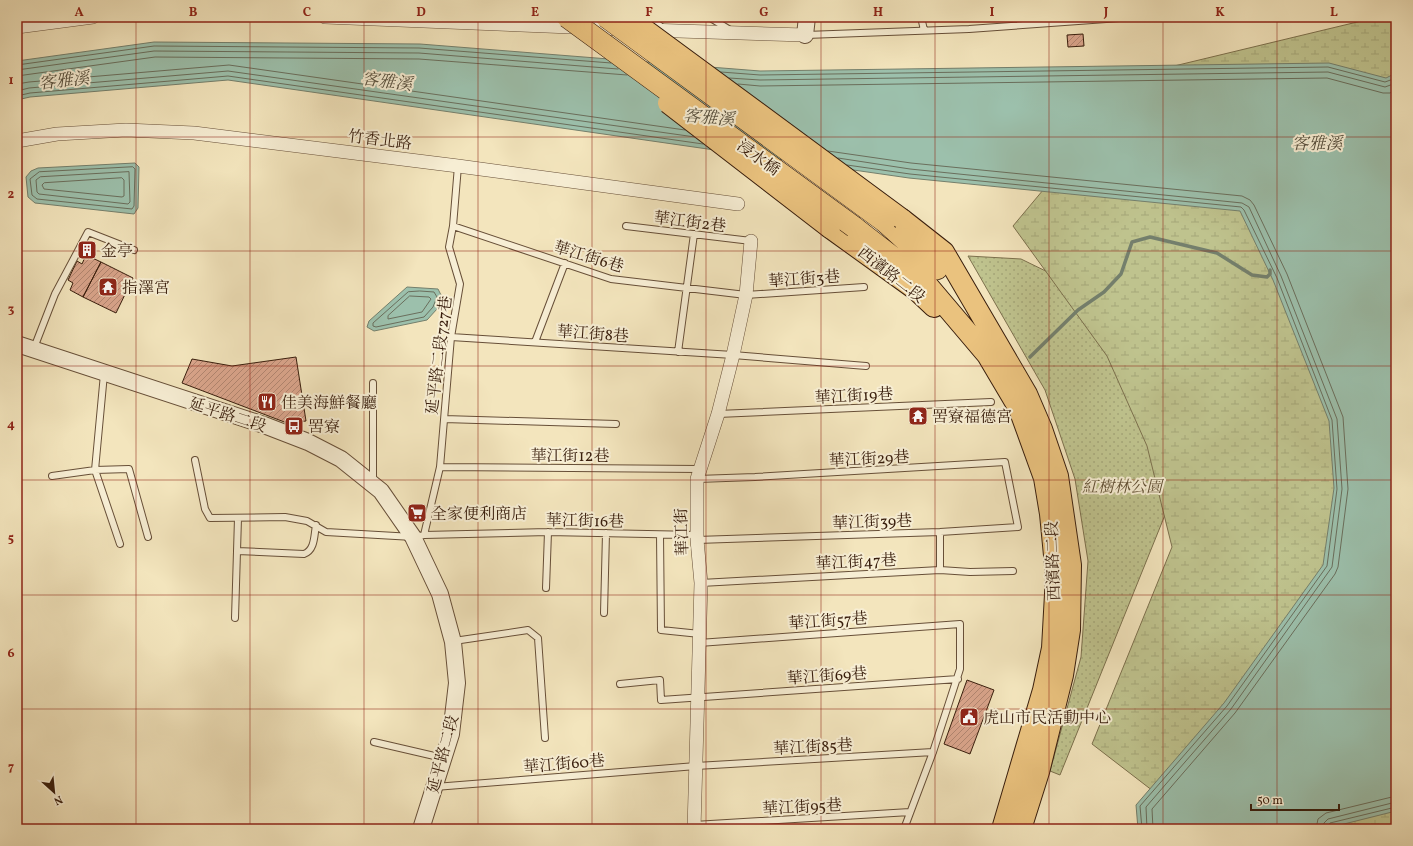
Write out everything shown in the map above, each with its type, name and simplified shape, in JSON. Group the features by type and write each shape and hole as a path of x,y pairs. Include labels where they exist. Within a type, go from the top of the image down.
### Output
{"highway":[{"name":"浸水橋","path":"567,17 854,227 932,276"},
{"name":"浸水橋","path":"606,17 893,220 932,276"}],"main road":[{"name":"浸水橋","path":"556,17 830,228"},
{"path":"628,17 893,220"},
{"name":"西濱路二段","path":"893,220 944,252 995,352 1019,409 1044,478 1050,514 1056,576 1052,648 1043,690 1019,777 1002,829"},
{"name":"西濱路二段","path":"830,228 916,290 995,352"},
{"name":"西濱路二段","path":"932,276 995,352 1030,401 1042,429 1058,476 1071,566 1069,638 1063,675 1039,772 1021,829"}],"street":[{"path":"17,27 93,17"},
{"path":"325,17 529,26 805,35 807,17"},
{"name":"竹香北路","path":"17,141 57,134 126,130 194,133 458,166 738,204"},
{"name":"華江街","path":"694,827 701,583 697,538 698,474 718,414 733,355 746,295 751,241"},
{"name":"延平路二段","path":"17,344 264,425 308,442 341,460 381,491 418,536 440,594 453,642 457,683 451,734 421,829"}],"lane":[{"path":"518,17 529,26"},
{"path":"649,17 667,31"},
{"path":"709,17 735,33"},
{"path":"921,17 924,30"},
{"path":"805,35 969,29 1134,17"},
{"name":"延平路二段727巷","path":"418,536 440,467 451,337 460,284 449,247 453,226 458,166"},
{"name":"華江街6巷","path":"453,226 611,279 746,295"},
{"name":"華江街2巷","path":"626,226 751,241"},
{"path":"34,350 55,294 88,232 134,250"},
{"path":"678,352 694,234"},
{"path":"535,342 565,263"},
{"name":"華江街3巷","path":"746,295 864,287"},
{"name":"華江街8巷","path":"451,337 733,355 866,366"},
{"path":"104,372 95,470 120,544"},
{"path":"373,382 373,485"},
{"name":"華江街19巷","path":"718,414 991,402"},
{"path":"444,418 616,424"},
{"name":"華江街16巷","path":"195,460 206,509 210,518 285,517 307,521 326,532 418,536 548,532 660,535 697,538"},
{"name":"華江街29巷","path":"698,474 756,477 1005,462 1012,498"},
{"name":"華江街12巷","path":"440,467 698,474"},
{"path":"52,476 95,470 129,469 148,537"},
{"name":"華江街39巷","path":"697,538 940,532 1018,527 1012,498"},
{"path":"235,618 238,518"},
{"path":"237,551 304,554 309,552 312,548 316,526"},
{"path":"546,588 548,532"},
{"path":"940,532 940,570"},
{"path":"604,613 606,533"},
{"name":"華江街57巷","path":"660,535 661,630 699,638 960,624 960,669 958,679"},
{"name":"華江街47巷","path":"701,583 940,570 970,572 1013,571"},
{"path":"453,642 528,630 538,638 545,738"},
{"path":"904,829 933,752 958,679"},
{"name":"華江街69巷","path":"620,684 660,680 661,700 698,696 958,679"},
{"path":"374,742 443,758"},
{"name":"華江街85巷","path":"696,766 933,752"},
{"name":"華江街60巷","path":"434,787 696,766"},
{"name":"華江街95巷","path":"694,827 910,812"}],"green space":[{"path":"1378,17 1396,17 1396,829 1175,829 1179,811 1092,744 1172,547 1147,446 1107,356 1013,226 1074,153 1170,67"},
{"name":"紅樹林公園","path":"968,256 1021,259 1058,277 1097,331 1165,471 1169,505 1060,775 1050,771 1081,657 1088,561 1075,479 1045,390"}],"water":[{"name":"客雅溪","path":"154,42 420,44 760,71 1329,63 1386,78 1396,73 1396,811 1324,829 1138,829 1136,805 1224,703 1323,565 1334,488 1329,421 1273,280 1240,211 909,178 228,80 30,97 17,100 17,61"},
{"path":"135,163 139,167 138,208 134,214 35,203 28,197 26,177 31,171 38,168"},
{"path":"407,287 438,289 442,297 437,309 427,320 374,331 367,327 369,321"}],"building":[{"path":"1083,34 1084,46 1068,47 1067,35"},
{"name":"金亭","path":"87,247 90,250 87,253 84,250"},
{"path":"86,255 101,262 83,297 70,290 73,283 68,280 77,261 82,264"},
{"name":"指澤宮","path":"101,262 133,278 116,313 83,297"},
{"name":"佳美海鮮餐廳","path":"296,357 306,421 287,423 182,383 192,359 232,366"},
{"path":"17,367 18,367 17,402"},
{"name":"罟寮福德宮","path":"921,411 922,420 915,420 914,412"},
{"name":"虎山市民活動中心","path":"967,680 994,690 970,754 944,744"}],"waterway":[{"path":"1030,357 1078,310 1104,292 1121,274 1132,242 1150,237 1217,253 1252,275 1267,277 1270,274 1270,270"}],"place":[{"name":"金亭","path":"87,250"},
{"name":"指澤宮","path":"108,287"},
{"name":"佳美海鮮餐廳","path":"267,402"},
{"name":"罟寮福德宮","path":"918,416"},
{"name":"罟寮","path":"294,426"},
{"name":"全家便利商店","path":"417,513"},
{"name":"虎山市民活動中心","path":"969,717"}]}
